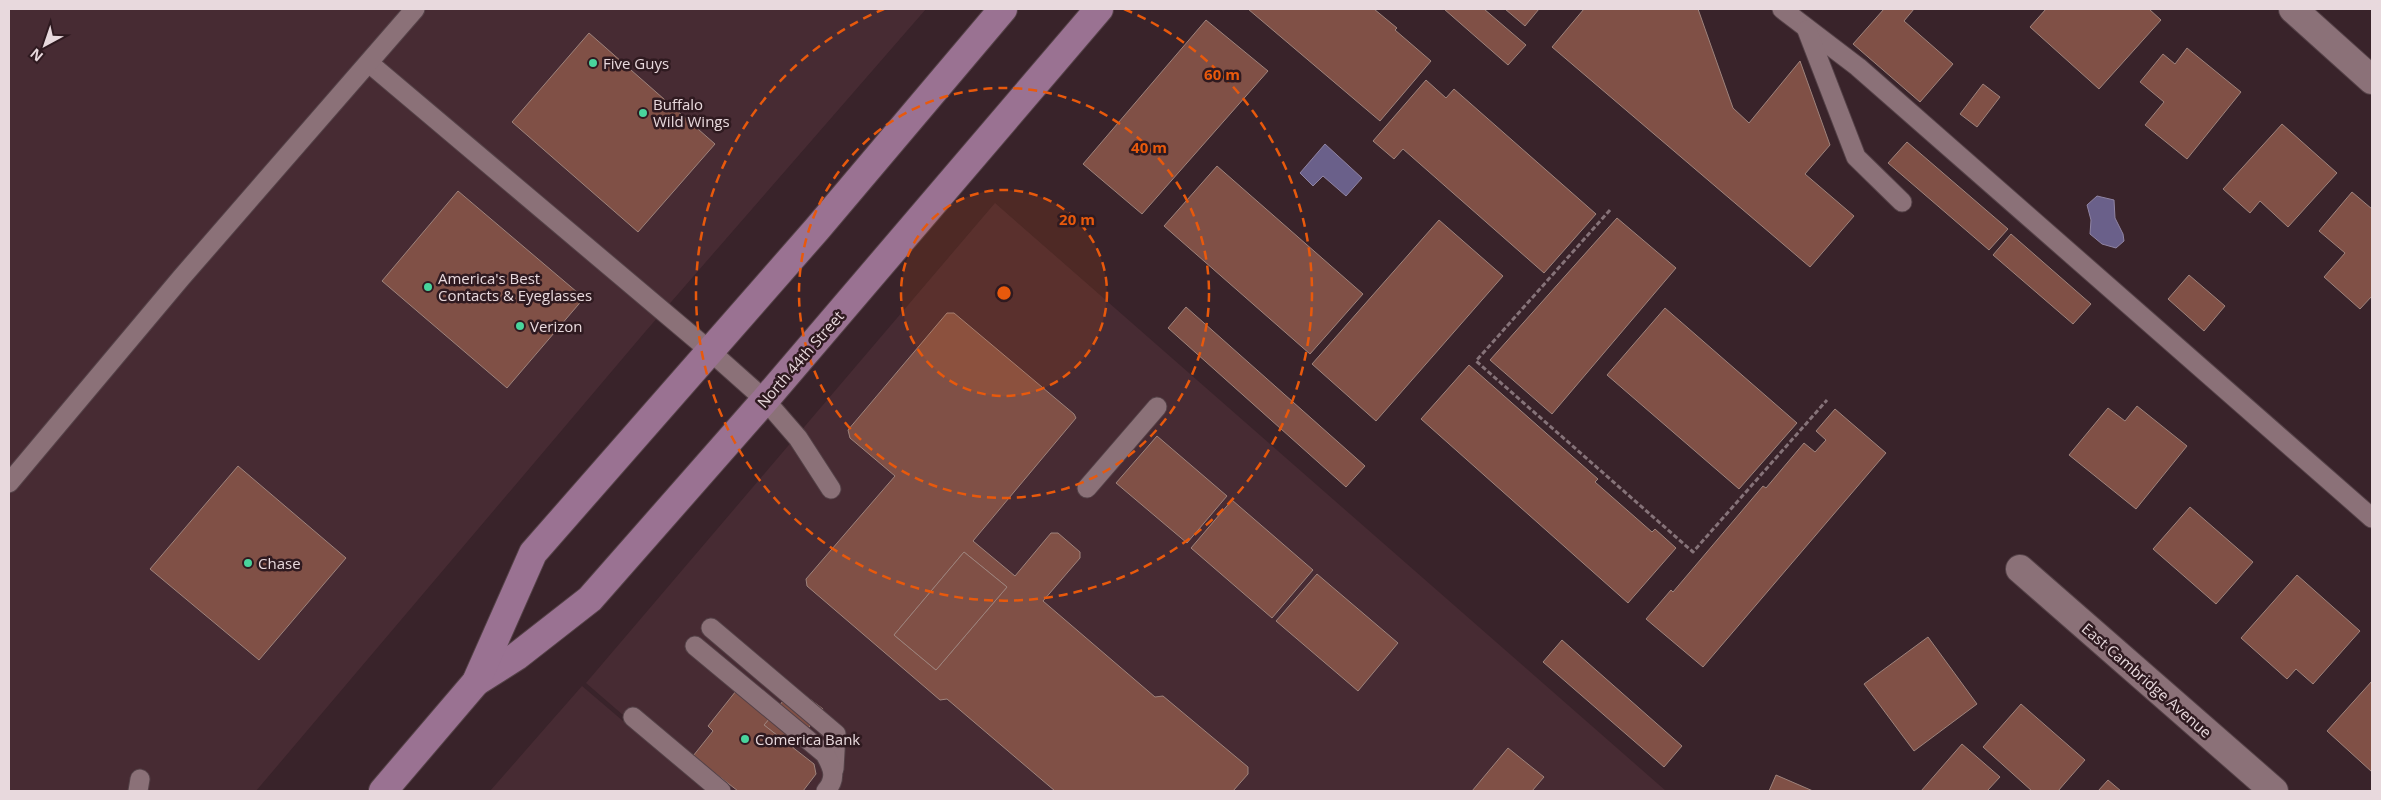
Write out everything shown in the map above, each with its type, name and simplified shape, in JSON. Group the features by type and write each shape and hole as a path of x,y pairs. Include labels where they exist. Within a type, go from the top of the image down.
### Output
{"main road":[{"name":"North 44th Street","path":"383,791 476,682 534,552 817,229 1003,9"},
{"name":"North 44th Street","path":"476,682 517,656 590,599 766,400 1099,9"}],"street":[{"path":"2293,9 2372,80"},
{"name":"East Cambridge Avenue","path":"2020,569 2274,791"}],"lane":[{"path":"9,483 181,278 415,9"},
{"path":"1782,9 1807,30 1858,67 2372,518"},
{"path":"1807,30 1856,157 1902,202"},
{"path":"369,63 766,400 798,438 831,489"},
{"path":"1087,488 1157,407"},
{"path":"710,628 836,734 832,783 826,791"},
{"path":"695,646 825,754 834,769"},
{"path":"633,716 721,791"}],"path":[{"path":"1610,210 1476,361 1693,552 1827,400"}],"shaded area":[{"path":"9,9 926,9 645,332 256,791 9,791"},
{"path":"1325,144 1362,178 1346,196 1323,176 1313,186 1300,173"},
{"path":"2097,196 2114,200 2115,218 2123,234 2124,241 2116,248 2102,244 2090,234 2091,220 2087,205"},
{"path":"995,203 1666,791 711,791 586,683"},
{"path":"582,686 705,791 490,791"}],"building":[{"path":"1248,9 1374,9 1431,61 1380,121"},
{"path":"1444,9 1484,9 1526,45 1508,65"},
{"path":"1505,9 1539,9 1525,26"},
{"path":"1584,9 1698,9 1733,108 1749,123 1800,61 1830,145 1805,174 1854,216 1810,267 1552,47"},
{"path":"1884,9 1914,9 1904,21 1953,64 1920,102 1853,44"},
{"path":"2046,9 2149,9 2161,20 2099,89 2030,27"},
{"path":"1206,20 1268,71 1142,214 1083,164"},
{"path":"589,33 715,144 638,232 512,122"},
{"path":"2187,48 2241,92 2187,159 2145,125 2164,102 2140,82 2163,54 2175,64"},
{"path":"1426,80 1446,98 1454,89 1596,214 1544,273 1403,149 1394,159 1373,141"},
{"path":"1983,84 2000,97 1977,127 1960,114"},
{"path":"2282,124 2337,173 2288,227 2260,201 2250,213 2223,189"},
{"path":"1907,142 2008,229 1989,250 1888,163"},
{"path":"1217,166 1363,294 1310,354 1164,226"},
{"path":"458,191 584,298 507,388 382,281"},
{"path":"2352,192 2372,209 2372,296 2360,309 2324,277 2345,253 2319,231"},
{"path":"1617,218 1676,268 1552,414 1490,360"},
{"path":"1439,220 1503,276 1376,421 1312,364"},
{"path":"2011,234 2091,304 2073,324 1993,255"},
{"path":"2189,275 2225,306 2204,331 2168,299"},
{"path":"1186,307 1365,466 1346,487 1168,328"},
{"path":"1665,308 1797,423 1739,489 1607,375"},
{"path":"947,313 954,313 1074,414 1076,418 973,541 1015,576 1051,533 1058,533 1080,552 1080,558 1043,601 1155,697 1163,696 1248,767 1248,774 1233,791 1055,791 947,699 940,700 807,586 806,579 895,476 850,438 848,430","holes":["964,552 1007,587 936,670 894,635"]},
{"path":"1469,365 1598,479 1595,482 1652,532 1655,529 1676,548 1628,603 1421,419"},
{"path":"2137,406 2187,446 2136,509 2069,455 2108,408 2125,421"},
{"path":"1835,409 1886,453 1703,667 1646,619 1671,590 1673,592 1763,486 1766,488 1804,443 1815,452 1826,440 1816,431"},
{"path":"1157,436 1227,496 1187,543 1116,483"},
{"name":"Chase","path":"238,466 346,558 259,660 150,569"},
{"path":"1232,500 1313,570 1272,618 1191,548"},
{"path":"2190,507 2253,562 2216,604 2153,549"},
{"path":"964,552 1007,587 936,670 894,635"},
{"path":"1317,574 1398,643 1358,691 1276,621"},
{"path":"2297,575 2360,631 2313,684 2296,669 2287,679 2241,638"},
{"path":"1928,637 1977,704 1914,751 1864,684"},
{"path":"1562,640 1682,746 1664,767 1543,662"},
{"path":"2372,681 2372,772 2327,731"},
{"path":"794,687 823,709 793,748 764,725"},
{"name":"Comerica Bank","path":"736,691 770,718 764,725 814,764 816,774 803,791 738,791 693,756 713,731 708,726"},
{"path":"2021,704 2085,760 2058,791 2032,791 1983,747"},
{"path":"1962,744 2000,777 1987,791 1921,791"},
{"path":"1508,748 1544,777 1532,791 1472,791"},
{"path":"1776,775 1813,791 1769,791"},
{"path":"2108,780 2121,791 2098,791"}],"place":[{"name":"Five Guys","path":"593,63"},
{"name":"Buffalo Wild Wings","path":"643,113"},
{"name":"America's Best Contacts & Eyeglasses","path":"428,287"},
{"name":"Verizon","path":"520,326"},
{"name":"Chase","path":"248,563"},
{"name":"Comerica Bank","path":"745,739"}]}
